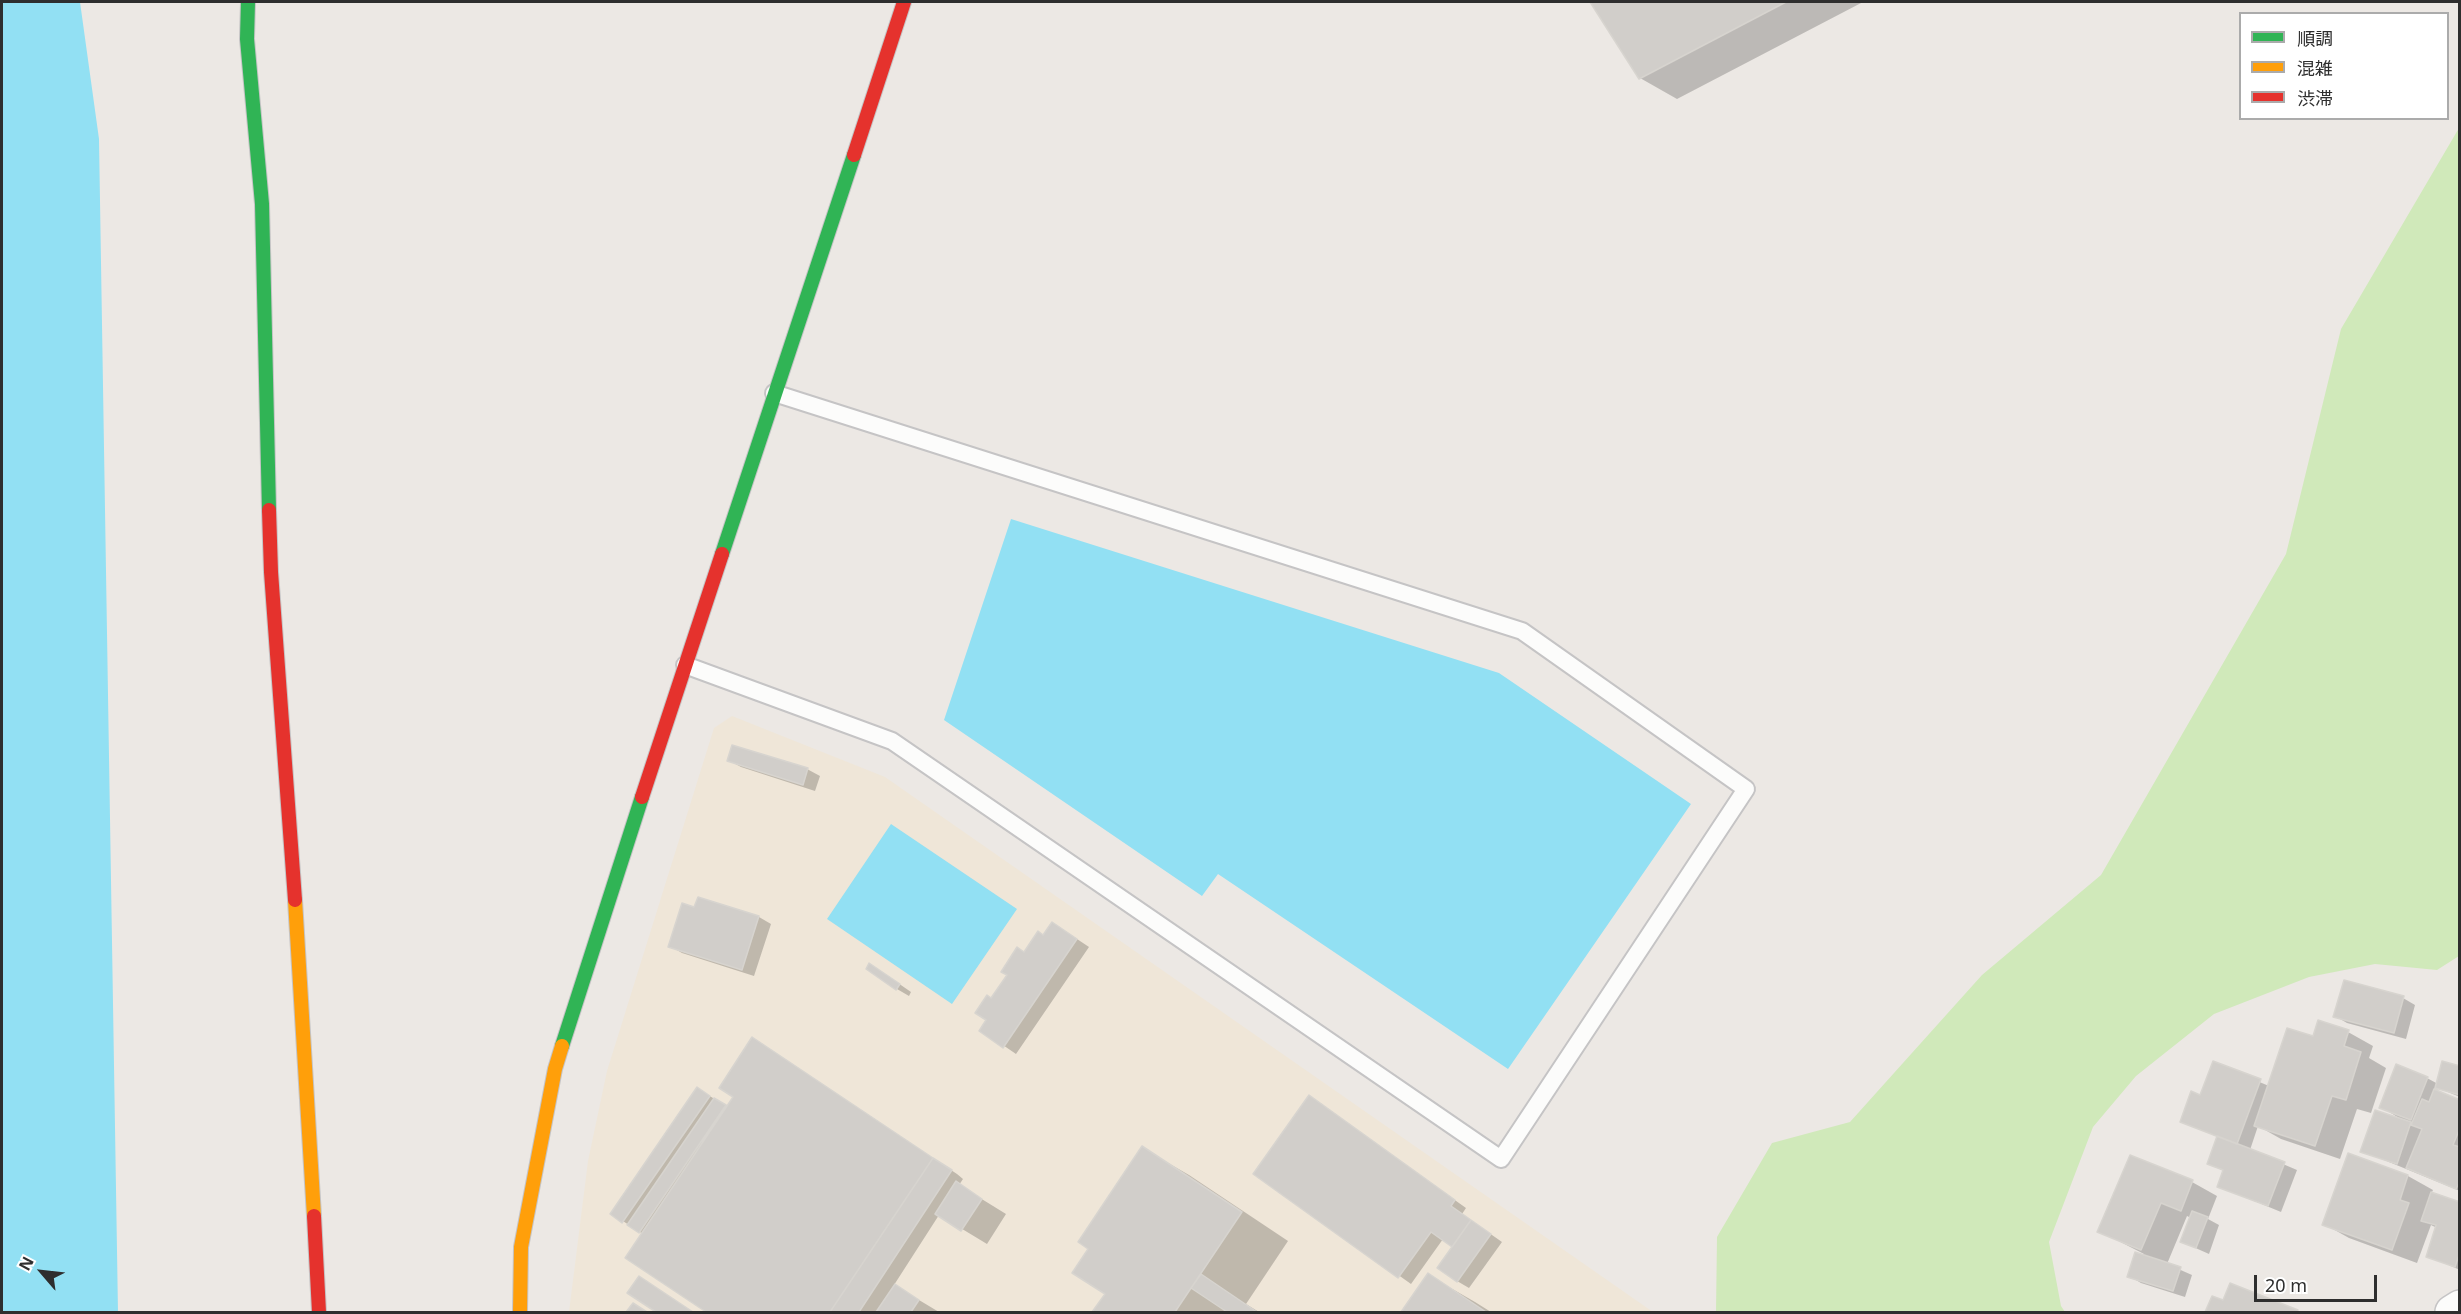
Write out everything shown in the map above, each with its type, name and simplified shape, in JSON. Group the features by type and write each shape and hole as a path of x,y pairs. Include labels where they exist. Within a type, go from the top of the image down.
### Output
{"street":[{"path":"248,2 247,39 262,204 271,572 303,1005 319,1312"},
{"path":"520,1312 521,1246 555,1069 685,665 904,2"},
{"path":"2452,1312 2460,1307"}],"lane":[{"path":"685,665 892,741 1501,1159 1746,789 1522,631 774,393"}],"shaded area":[{"path":"732,716 885,777 1653,1312 569,1312 588,1161 607,1071 714,728"}],"green space":[{"path":"2459,128 2459,956 2437,970 2375,964 2309,977 2214,1014 2136,1076 2093,1127 2049,1242 2061,1306 2065,1312 1716,1312 1717,1237 1772,1143 1850,1122 1982,975 2101,875 2286,554 2341,329"}],"water":[{"path":"2,2 80,2 99,139 118,1312 2,1312"},
{"path":"1011,519 1499,673 1691,804 1508,1069 1218,874 1202,896 944,720"},
{"path":"891,824 1017,909 952,1004 827,919"}],"building":[{"path":"1590,2 1786,2 1639,79"},
{"path":"732,745 808,768 803,785 727,761"},
{"path":"698,897 759,916 742,970 668,947 682,903 694,907"},
{"path":"1052,922 1077,939 1003,1048 979,1031 986,1020 975,1013 987,995 991,998 1007,975 1001,972 1017,947 1024,952 1038,931 1043,935"},
{"path":"869,963 900,984 896,990 866,969"},
{"path":"2344,980 2404,996 2394,1033 2333,1017"},
{"path":"2318,1020 2349,1030 2344,1046 2361,1052 2346,1100 2332,1096 2315,1146 2254,1126 2287,1028 2313,1036"},
{"path":"752,1037 933,1158 830,1312 706,1312 625,1258 733,1097 719,1088"},
{"path":"2213,1061 2261,1079 2237,1144 2180,1122 2191,1091 2200,1095"},
{"path":"2442,1061 2460,1066 2460,1095 2435,1088"},
{"path":"2396,1064 2428,1077 2411,1120 2379,1108"},
{"path":"697,1087 710,1096 622,1223 610,1214"},
{"path":"2434,1089 2460,1100 2460,1128 2453,1145 2460,1147 2460,1181 2456,1189 2406,1168 2422,1129 2411,1125 2422,1099 2429,1102"},
{"path":"1309,1095 1455,1200 1451,1206 1471,1220 1452,1247 1431,1232 1398,1278 1253,1174"},
{"path":"714,1098 726,1105 639,1233 627,1225"},
{"path":"2375,1110 2411,1122 2397,1164 2360,1152"},
{"path":"2217,1136 2285,1162 2268,1206 2217,1187 2223,1170 2207,1164"},
{"path":"1142,1146 1242,1212 1175,1312 1092,1312 1105,1294 1072,1273 1088,1249 1078,1242"},
{"path":"2348,1153 2408,1175 2400,1200 2409,1203 2392,1250 2322,1225"},
{"path":"2130,1155 2193,1180 2181,1211 2161,1203 2141,1250 2097,1232"},
{"path":"933,1158 952,1170 859,1312 830,1312"},
{"path":"956,1181 982,1199 961,1231 935,1214"},
{"path":"2431,1192 2460,1202 2460,1252 2455,1267 2426,1257 2436,1225 2421,1221"},
{"path":"2192,1211 2208,1217 2196,1248 2180,1242"},
{"path":"1471,1220 1491,1234 1457,1282 1437,1268"},
{"path":"2135,1252 2181,1267 2173,1291 2127,1277"},
{"path":"1428,1273 1486,1312 1401,1312"},
{"path":"1201,1274 1257,1312 1227,1312 1191,1288"},
{"path":"639,1276 693,1312 656,1312 627,1293"},
{"path":"2230,1283 2298,1310 2297,1312 2205,1312 2212,1296 2223,1300"},
{"path":"895,1284 919,1300 911,1312 876,1312"},
{"path":"633,1303 647,1312 626,1312"}],"traffic: fast":[{"path":"248,2 247,39 262,204 269,510"},
{"path":"722,554 854,155"},
{"path":"562,1046 642,797"}],"traffic: slow":[{"path":"295,900 314,1216"},
{"path":"520,1312 521,1247 555,1069 562,1046"}],"traffic: jam":[{"path":"854,155 904,2"},
{"path":"269,510 271,572 295,900"},
{"path":"642,797 722,554"},
{"path":"314,1216 319,1312"}]}
